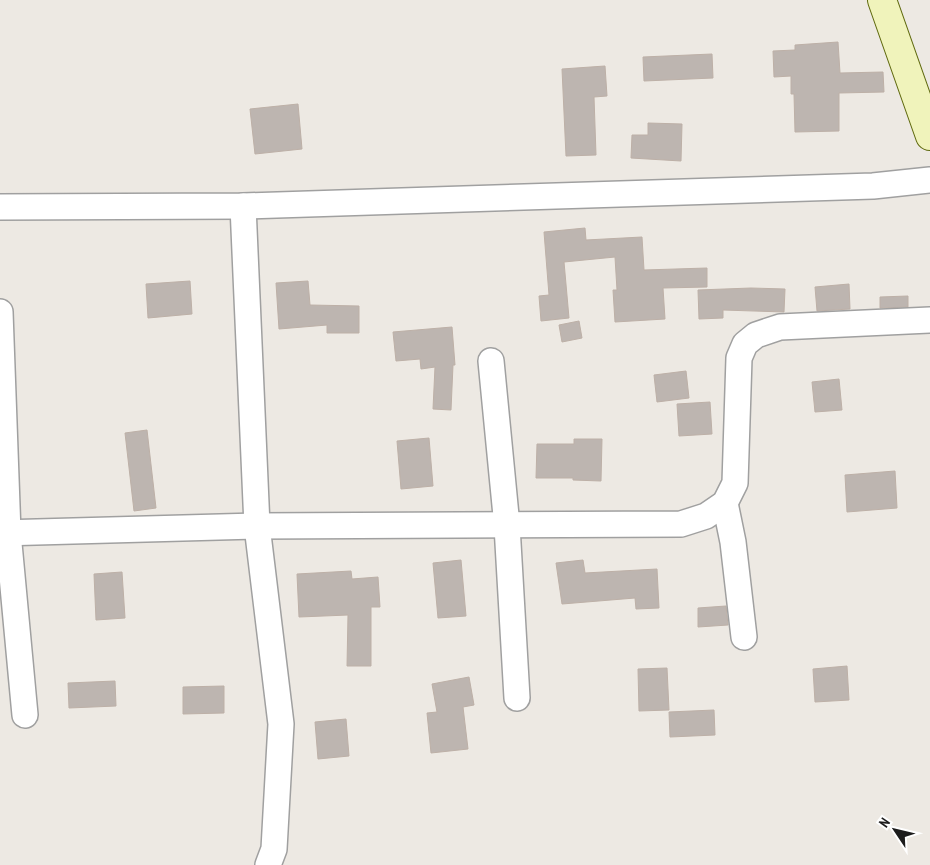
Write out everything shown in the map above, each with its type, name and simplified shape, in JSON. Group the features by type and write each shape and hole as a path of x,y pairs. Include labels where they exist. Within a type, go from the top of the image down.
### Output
{"main road":[{"path":"882,0 930,136"}],"street":[{"path":"0,207 243,206 873,186 930,180"},
{"path":"243,206 257,526 281,724 274,849 268,865"},
{"path":"0,312 4,533 25,715"},
{"path":"4,533 257,526 681,524 706,516 725,503 735,482 739,358 745,344 756,335 780,327 930,320"},
{"path":"491,361 507,526 517,698"},
{"path":"725,503 733,542 744,637"}],"building":[{"path":"838,42 840,73 883,72 884,92 839,93 839,131 795,132 794,94 791,94 791,76 774,77 773,51 795,50 795,45"},
{"path":"712,54 713,78 644,81 643,57"},
{"path":"605,66 607,96 594,97 596,155 566,156 562,69"},
{"path":"298,104 302,149 255,154 250,109"},
{"path":"648,123 682,124 681,161 631,158 632,135 648,135"},
{"path":"585,228 586,240 642,237 644,270 707,268 707,287 663,288 665,319 615,322 613,290 617,290 615,257 564,262 569,318 541,321 539,296 549,295 544,232"},
{"path":"190,281 192,314 148,318 146,284"},
{"path":"308,281 310,305 359,306 359,333 327,333 327,325 279,329 276,283"},
{"path":"849,284 850,309 817,311 815,287"},
{"path":"785,289 784,312 723,310 723,318 699,319 698,290"},
{"path":"908,296 908,307 880,308 880,297"},
{"path":"579,321 582,338 562,342 559,325"},
{"path":"452,327 455,365 453,365 451,410 433,409 435,367 421,369 420,359 396,361 393,332"},
{"path":"686,371 689,398 657,402 654,375"},
{"path":"839,379 842,410 815,412 812,382"},
{"path":"710,402 712,434 679,436 677,404"},
{"path":"147,430 156,508 134,511 125,433"},
{"path":"429,438 433,486 401,489 397,441"},
{"path":"574,439 602,439 601,481 573,480 573,478 536,478 537,444 574,444"},
{"path":"895,471 897,508 847,512 845,475"},
{"path":"461,560 466,616 438,618 433,563"},
{"path":"583,560 585,573 657,569 659,608 636,609 635,598 562,604 556,563"},
{"path":"351,571 352,579 378,577 380,607 371,607 371,666 347,666 348,615 299,617 297,574"},
{"path":"122,572 125,618 96,620 94,574"},
{"path":"726,606 728,625 698,627 698,608"},
{"path":"847,666 849,700 815,702 813,669"},
{"path":"667,668 669,710 639,711 638,669"},
{"path":"469,677 474,705 463,707 468,749 431,753 427,713 437,712 432,684"},
{"path":"115,681 116,706 69,708 68,683"},
{"path":"224,686 224,713 183,714 183,687"},
{"path":"714,710 715,735 670,737 669,712"},
{"path":"346,719 349,756 318,759 315,722"}]}
